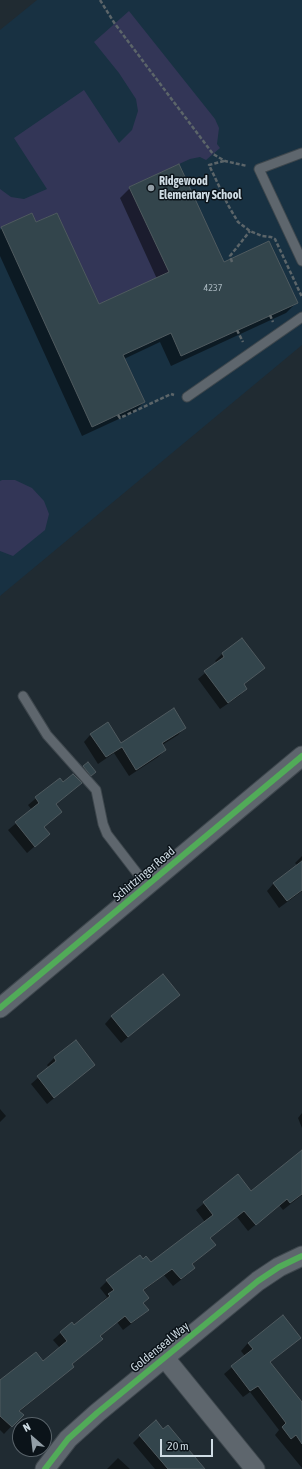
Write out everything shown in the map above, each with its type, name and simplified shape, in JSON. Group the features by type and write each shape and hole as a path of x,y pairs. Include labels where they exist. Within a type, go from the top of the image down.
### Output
{"street":[{"name":"Schirtzinger Road","path":"0,1008 302,756"},
{"name":"Goldenseal Way","path":"45,1469 68,1439 164,1357 258,1281 279,1267 302,1256"},
{"path":"164,1357 256,1469"}],"lane":[{"path":"302,153 259,169 302,261"},
{"path":"187,397 302,317"},
{"path":"23,696 47,735 96,790 106,834 147,886"}],"path":[{"path":"100,0 115,24 213,154 225,161 259,169"},
{"path":"225,161 209,165 228,205 238,222 250,231 262,236 271,236 275,239 302,297"},
{"path":"232,262 230,256 250,231"},
{"path":"118,415 120,418 171,394 187,397"}],"shaded area":[{"name":"Ridgewood Elementary School","path":"37,0 302,0 302,345 0,596 0,30"},
{"path":"129,11 215,119 219,128 217,144 220,148 206,160 200,157 190,159 129,187 169,272 99,304 57,213 36,222 32,214 0,228 0,189 11,197 24,199 47,189 14,138 84,90 119,143 132,130 138,111 136,99 119,73 94,42"},
{"path":"15,480 32,488 44,501 49,514 45,530 13,556 0,551 0,481"}],"building":[{"path":"179,164 224,262 269,241 298,303 181,356 171,333 123,355 145,402 92,427 1,227 32,213 36,222 57,213 99,304 169,272 129,187"},
{"path":"242,638 265,668 244,684 247,689 228,703 204,671 224,657 222,653"},
{"path":"174,708 186,728 162,743 166,750 136,770 122,747 106,757 90,734 108,722 121,743"},
{"path":"88,762 96,772 91,776 83,766"},
{"path":"73,774 82,783 56,804 62,812 44,827 50,834 35,847 15,822 39,803 35,797 60,778 63,782"},
{"path":"302,861 302,890 287,901 273,883"},
{"path":"163,974 180,995 128,1037 111,1016"},
{"path":"76,1040 95,1065 54,1098 37,1076 56,1061 54,1057"},
{"path":"302,1150 302,1194 290,1203 287,1199 256,1225 244,1211 210,1238 216,1245 192,1264 195,1268 181,1279 172,1269 143,1290 149,1298 143,1303 149,1310 131,1323 125,1316 100,1336 103,1339 72,1364 74,1367 19,1411 24,1415 22,1417 12,1417 12,1427 0,1416 0,1380 36,1352 43,1361 67,1341 60,1332 72,1322 74,1325 110,1296 108,1294 114,1290 106,1280 140,1255 143,1259 146,1256 151,1262 213,1215 203,1202 238,1174 251,1191"},
{"path":"283,1315 301,1338 270,1362 302,1402 302,1444 296,1435 291,1439 282,1427 286,1423 258,1386 250,1391 231,1366 253,1349 248,1343"},
{"path":"156,1420 163,1429 168,1425 205,1469 168,1469 139,1435"}],"cycle path":[{"path":"0,1008 302,756"},
{"path":"45,1469 68,1439 97,1413 258,1281 279,1267 302,1256"}],"place":[{"name":"Ridgewood Elementary School","path":"151,188"}]}
